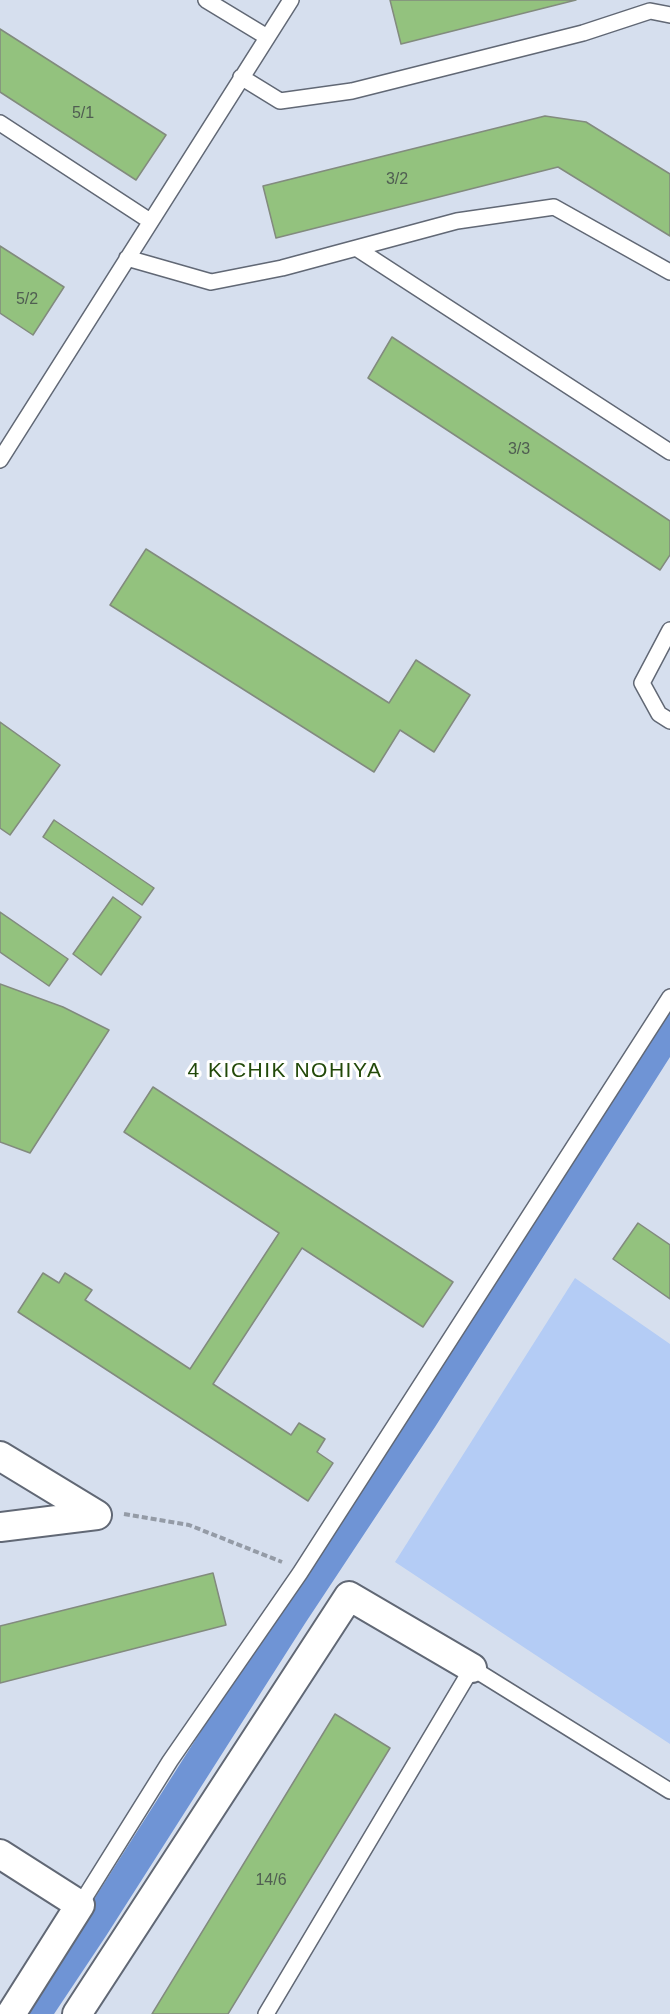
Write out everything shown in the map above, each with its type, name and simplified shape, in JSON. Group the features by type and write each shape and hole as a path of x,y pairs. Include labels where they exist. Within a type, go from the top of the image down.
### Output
{"street":[{"path":"0,1456 97,1515 0,1527"},
{"path":"77,2014 349,1596 472,1668"},
{"path":"0,1854 80,1905 11,2014"}],"lane":[{"path":"206,0 267,37"},
{"path":"2,451 291,0"},
{"path":"241,77 280,101 352,91 583,33 650,11 670,15"},
{"path":"0,123 150,221"},
{"path":"127,258 211,282 282,268 457,221 554,207 670,272"},
{"path":"356,248 670,452"},
{"path":"670,630 642,683 659,714 670,721"},
{"path":"80,1905 170,1761 300,1574 670,997"},
{"path":"266,2014 472,1668 670,1791"}],"path":[{"path":"89,1511 138,1516 189,1525 278,1559 300,1574"}],"shaded area":[{"path":"575,1278 670,1344 670,1744 395,1562"}],"building":[{"path":"390,0 576,0 401,44"},
{"path":"0,29 166,135 136,180 0,92"},
{"path":"545,116 586,122 670,174 670,236 558,167 276,238 263,186"},
{"path":"0,246 64,287 33,335 0,313"},
{"path":"392,337 670,521 670,555 660,570 368,378"},
{"path":"146,549 389,703 416,660 470,695 434,752 400,730 374,772 110,605"},
{"path":"0,722 60,765 10,835 0,828"},
{"path":"54,820 154,888 142,905 43,837"},
{"path":"113,897 141,917 101,975 73,954"},
{"path":"0,912 68,959 49,986 0,952"},
{"path":"0,984 63,1007 109,1030 30,1153 0,1142"},
{"path":"153,1087 453,1282 423,1327 302,1248 213,1384 291,1435 299,1423 325,1439 317,1452 333,1463 308,1501 18,1312 43,1273 59,1283 65,1273 92,1290 85,1300 190,1369 279,1233 124,1132"},
{"path":"638,1223 670,1245 670,1299 613,1259"},
{"path":"213,1573 226,1625 0,1683 0,1626"},
{"path":"335,1714 390,1748 228,2014 152,2014"}],"waterway":[{"path":"36,2014 292,1616 423,1418 670,1029"}],"district":[{"name":"4 KICHIK NOHIYA","path":"285,1071"}]}
